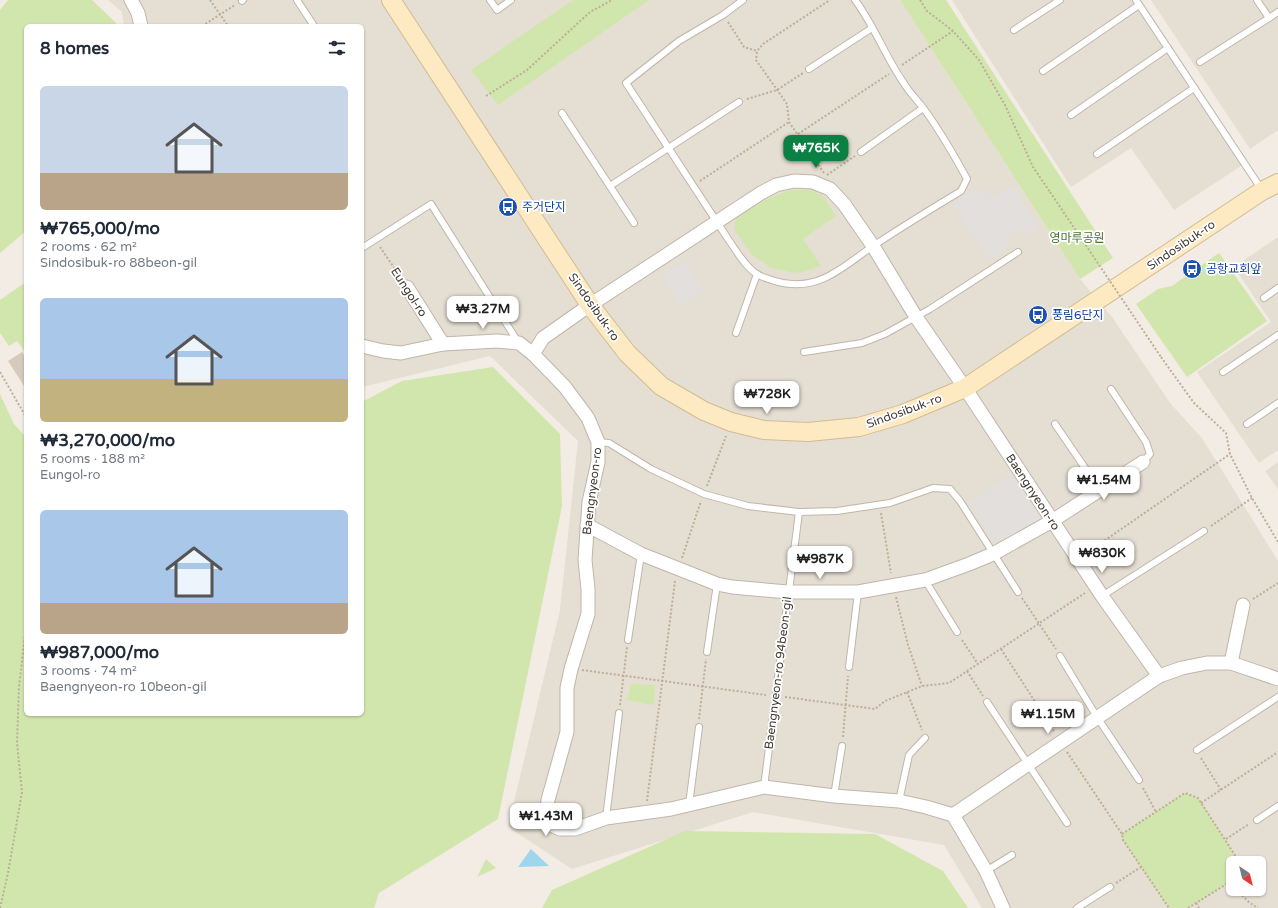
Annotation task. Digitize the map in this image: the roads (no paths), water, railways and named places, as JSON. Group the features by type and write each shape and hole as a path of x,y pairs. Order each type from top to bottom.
{"street":[{"path":"131,0 138,14 140,24"},
{"name":"Sindosibuk-ro","path":"391,0 590,305 627,353 661,386 704,411 731,422 764,430 808,432 858,428 903,414 965,388 1262,191 1278,183"},
{"path":"364,347 401,353 443,344 497,341 519,343 533,354 543,338 590,305 776,184 794,181 813,182 830,189 844,204 873,246"},
{"name":"Baengnyeon-ro","path":"873,246 916,317 965,388 1102,596 1159,676"},
{"name":"Eungol-ro","path":"407,288 443,344"},
{"name":"Baengnyeon-ro","path":"533,354 565,388 588,418 598,442 598,462 589,502 587,525 585,560 588,590 588,614 571,669 567,688 567,732 548,800 546,816 551,826 560,829 575,829 606,818 689,805 764,788 834,796 899,801 953,815"},
{"path":"587,525 641,554 717,584 732,587 788,592 858,592 925,580 993,554 1052,521 1143,462"},
{"path":"1231,664 1244,605"},
{"path":"1003,908 986,871 953,815 1159,676 1182,668 1207,663 1231,664 1278,679"}],"lane":[{"path":"297,0 313,24"},
{"path":"490,0 497,10 511,0"},
{"path":"743,0 723,15 679,41 626,83 717,222 746,263 757,274 772,281 794,285 815,282 831,276 873,246 961,191 967,179 949,146 923,108 903,83 864,11 855,0"},
{"path":"1014,30 1060,0"},
{"path":"1257,0 1269,18"},
{"path":"1042,71 1138,3 1262,191"},
{"path":"1200,62 1278,12"},
{"path":"809,70 872,28"},
{"path":"1071,115 1168,48"},
{"path":"1097,154 1194,88"},
{"path":"610,186 739,102"},
{"path":"861,152 923,108"},
{"path":"562,113 634,223"},
{"path":"364,247 431,204 519,343"},
{"path":"804,352 862,343 885,334 916,317 1018,252"},
{"path":"736,333 757,274"},
{"path":"1264,298 1278,288"},
{"path":"1223,372 1278,335"},
{"path":"1111,389 1146,442 1150,454 1143,462"},
{"path":"1247,424 1278,403"},
{"path":"1055,424 1100,490"},
{"path":"598,442 609,443 651,469 704,494 748,506 798,512 837,511 890,503 933,488 950,489 960,501 1018,592"},
{"name":"Baengnyeon-ro 94beon-gil","path":"764,788 798,512"},
{"path":"1102,596 1204,531"},
{"path":"628,640 641,554"},
{"path":"925,580 956,632"},
{"path":"707,652 717,584"},
{"path":"849,667 858,592"},
{"path":"1060,656 1097,717 1139,780"},
{"path":"1197,750 1278,697"},
{"path":"987,702 1067,823"},
{"path":"606,818 619,713"},
{"path":"689,805 698,727"},
{"path":"899,801 908,755 925,738"},
{"path":"834,796 842,746"},
{"path":"1257,820 1278,806"},
{"path":"986,871 1012,855"},
{"path":"1077,908 1110,887"}],"water":[{"path":"531,849 549,866 518,867"}],"place":[{"name":"주거단지","path":"508,207"},
{"name":"공항교회앞","path":"1192,269"},
{"name":"풍림6단지","path":"1038,315"}],"park label":[{"name":"영마루공원","path":"1077,238"}]}
